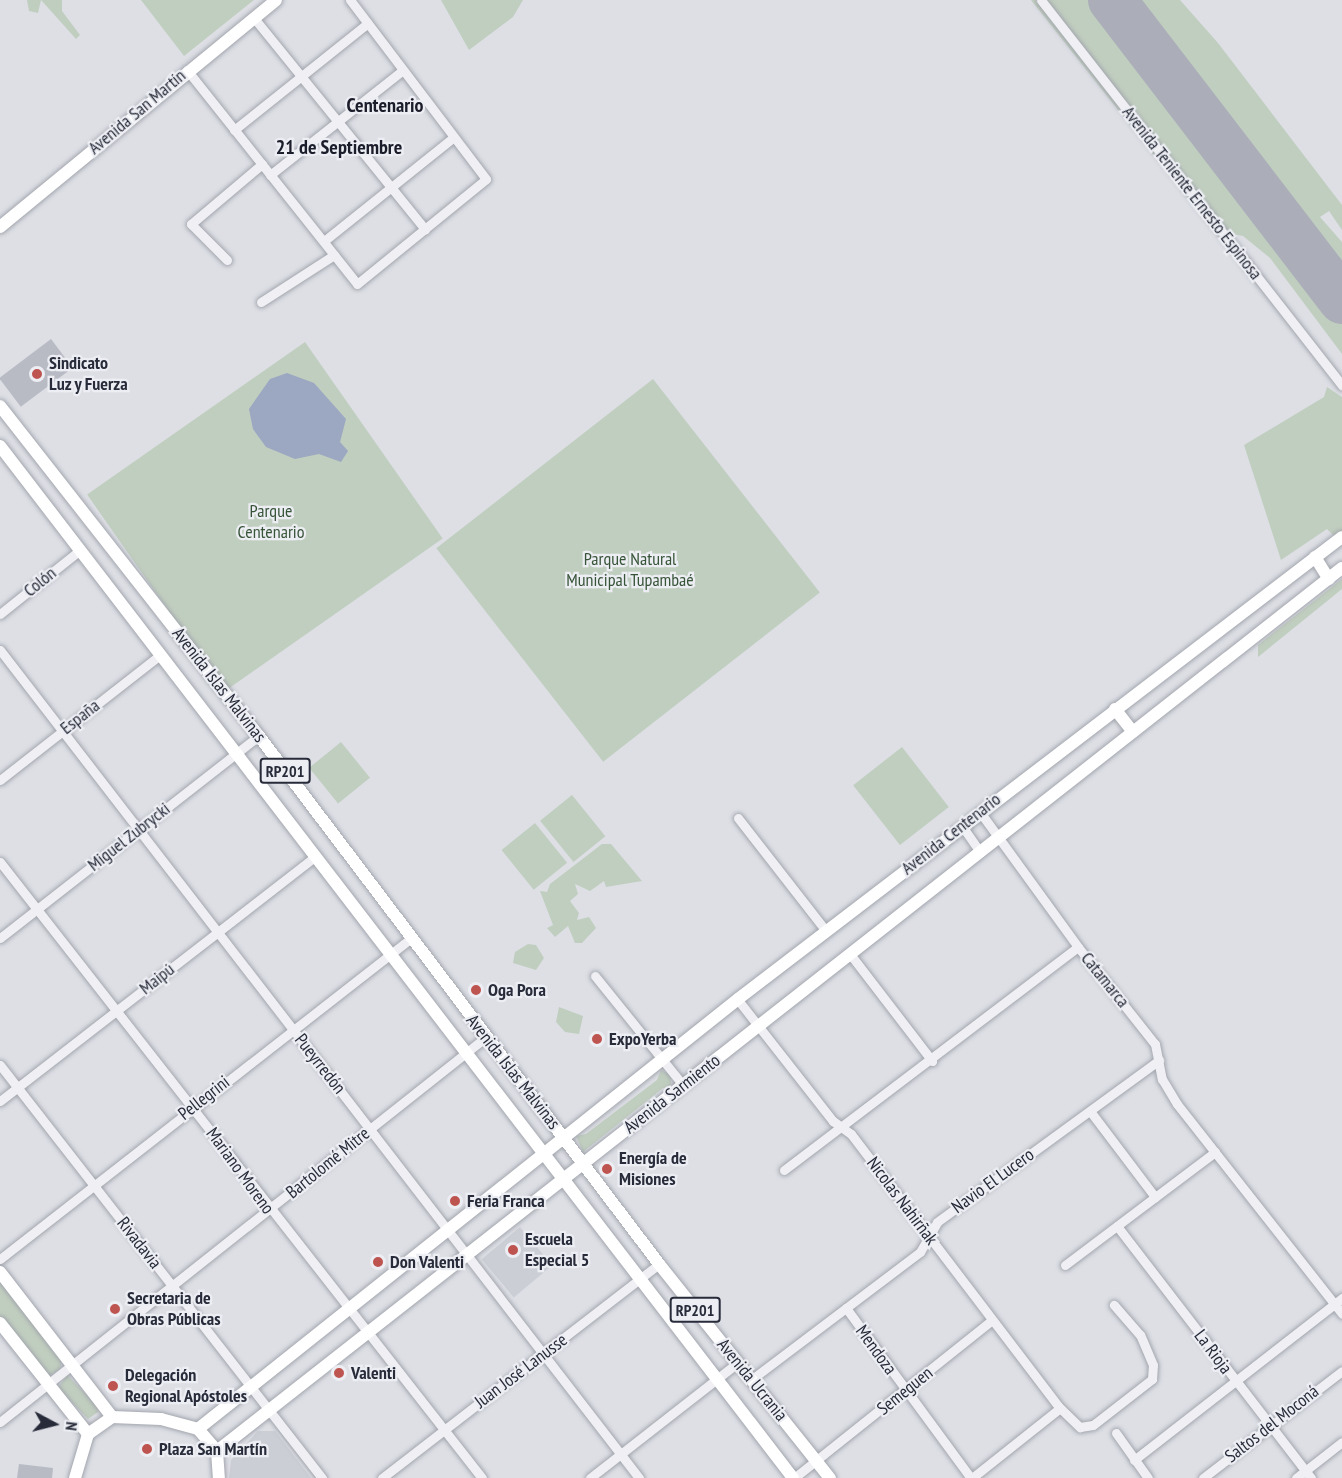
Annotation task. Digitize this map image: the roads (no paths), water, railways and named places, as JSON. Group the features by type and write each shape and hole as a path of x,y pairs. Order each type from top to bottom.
{"main road":[{"name":"Avenida San Martín","path":"0,226 187,70 276,0"},
{"name":"Avenida Islas Malvinas","path":"0,406 259,736 410,939 565,1139"},
{"name":"Avenida Islas Malvinas","path":"2,454 80,550 543,1155"},
{"name":"Avenida Centenario","path":"565,1139 826,931 1342,537"},
{"path":"1315,557 1329,579"},
{"name":"Avenida Centenario","path":"758,1026 1342,568"},
{"path":"1115,709 1133,732"},
{"name":"Avenida Sarmiento","path":"217,1451 365,1332 758,1026"},
{"path":"198,1429 346,1307 565,1139"},
{"name":"Avenida Ucrania","path":"565,1139 659,1264 830,1478"},
{"name":"Avenida Ucrania","path":"543,1155 715,1380 794,1478"},
{"path":"0,1272 112,1417"},
{"path":"0,1323 88,1434"},
{"path":"75,1478 88,1434 112,1417 161,1419 198,1429 217,1451 219,1478"}],"street":[{"path":"187,70 357,284 486,179 350,0"},
{"name":"Avenida Teniente Ernesto Espinosa","path":"1041,0 1342,385"},
{"path":"254,18 425,229"},
{"path":"234,130 368,23"},
{"path":"270,175 403,70"},
{"path":"324,241 454,137"},
{"path":"227,260 191,224 262,164"},
{"path":"261,302 334,255"},
{"name":"Colón","path":"0,614 80,550"},
{"name":"Pueyrredón","path":"0,650 447,1228 469,1252 639,1478"},
{"name":"España","path":"0,780 160,655"},
{"name":"Miguel Zubrycki","path":"0,938 259,736"},
{"path":"980,812 1078,946"},
{"path":"738,818 826,931"},
{"path":"962,826 980,852"},
{"name":"Maipú","path":"0,1101 315,857"},
{"name":"Mariano Moreno","path":"0,862 193,1107 269,1210 365,1332 445,1428 482,1478"},
{"name":"Pellegrini","path":"0,1259 388,953 410,939"},
{"name":"Catamarca","path":"784,1170 932,1061 1078,946 1155,1044 1162,1079 1177,1104 1338,1301 1342,1314"},
{"path":"850,954 932,1061"},
{"path":"595,976 665,1058 683,1085"},
{"name":"Nicolas Nahirñak","path":"738,1000 841,1129 851,1134 1060,1408 1080,1426 1093,1425 1152,1379 1153,1365 1140,1335 1114,1305"},
{"name":"Bartolomé Mitre","path":"0,1422 486,1037"},
{"name":"Navio El Lucero","path":"752,1379 920,1252 937,1222 1159,1060"},
{"name":"Rivadavia","path":"0,1065 322,1478"},
{"path":"1090,1111 1155,1197"},
{"path":"1065,1265 1215,1152"},
{"name":"La Rioja","path":"1117,1226 1234,1381 1308,1474"},
{"name":"Juan José Lanusse","path":"382,1478 659,1264"},
{"path":"1134,1460 1338,1301"},
{"name":"Mendoza","path":"846,1308 972,1478"},
{"name":"Semeguen","path":"794,1478 992,1320"},
{"path":"590,1478 737,1363"},
{"name":"Saltos del Moconá","path":"1203,1478 1342,1371"},
{"path":"972,1478 1060,1408"},
{"path":"1116,1433 1148,1478"},
{"path":"1296,1478 1308,1474 1342,1442"},
{"path":"983,1469 990,1478"}],"water":[{"path":"287,373 314,383 346,419 340,442 348,451 341,462 319,454 295,459 266,447 253,429 249,409 270,379"}],"place":[{"name":"Sindicato Luz y Fuerza","path":"37,374"},
{"name":"Oga Pora","path":"476,990"},
{"name":"ExpoYerba","path":"597,1039"},
{"name":"Energía de Misiones","path":"607,1169"},
{"name":"Feria Franca","path":"455,1201"},
{"name":"Escuela Especial 5","path":"513,1250"},
{"name":"Don Valenti","path":"378,1262"},
{"name":"Secretaria de Obras Públicas","path":"115,1309"},
{"name":"Valenti","path":"339,1373"},
{"name":"Delegación Regional Apóstoles","path":"113,1386"},
{"name":"Plaza San Martín","path":"147,1449"}],"district":[{"name":"Centenario","path":"385,105"},
{"name":"21 de Septiembre","path":"339,147"}],"park label":[{"name":"Parque Centenario","path":"271,522"},
{"name":"Parque Natural Municipal Tupambaé","path":"630,570"}]}
